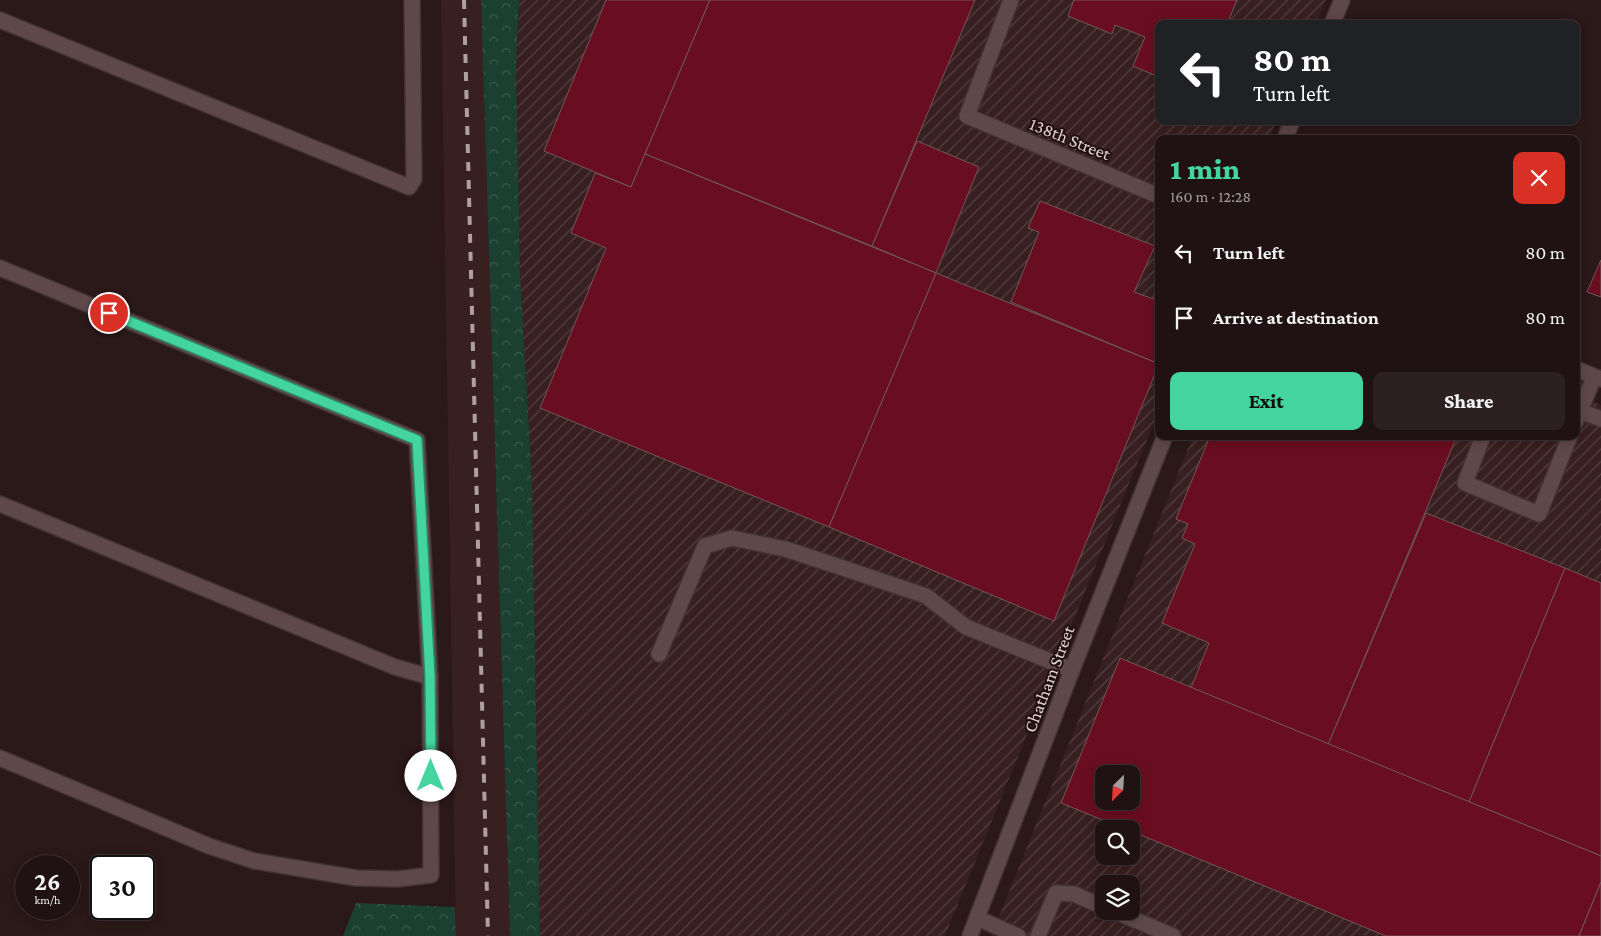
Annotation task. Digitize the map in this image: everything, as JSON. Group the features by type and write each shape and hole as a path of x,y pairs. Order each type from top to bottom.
{"street":[{"path":"0,20 409,187 414,178 412,0"},
{"name":"138th Street","path":"1011,0 967,116 1155,194"},
{"path":"1334,20 1342,0"},
{"path":"0,268 417,440 430,677 431,875 398,879 356,878 254,861 209,846 0,758"},
{"path":"1580,371 1598,378 1580,412"},
{"path":"1580,416 1601,420"},
{"name":"Chatham Street","path":"970,936 1072,670 1163,440"},
{"path":"1481,440 1465,483 1539,514 1568,440"},
{"path":"0,504 395,667 430,677"},
{"path":"659,654 705,546 732,538 785,548 926,596 966,627 1072,670"},
{"path":"1038,936 1056,893 1074,894 1095,903"},
{"path":"977,918 1018,936"},
{"path":"1135,920 1173,936"}],"shaded area":[{"path":"441,0 481,0 510,936 456,936"},
{"path":"519,0 1326,0 1318,20 1155,20 1155,125 1274,125 1271,135 1155,135 1155,420 945,936 540,936 532,482 520,273 516,64"},
{"path":"1580,396 1601,405 1601,936 991,936 1191,440 1580,440"}],"green space":[{"path":"481,0 519,0 516,64 520,273 532,482 540,936 510,936"},
{"path":"356,903 455,907 456,936 343,936"}],"building":[{"path":"606,0 710,0 631,187 544,151"},
{"path":"710,0 975,0 872,246 645,154"},
{"path":"1074,0 1237,0 1229,20 1155,20 1155,75 1133,66 1145,37 1115,25 1112,34 1068,16"},
{"path":"917,141 979,167 936,273 872,246"},
{"path":"645,154 936,273 829,527 540,408 606,248 571,233 595,173 631,187"},
{"path":"1040,201 1155,246 1134,292 1155,300 1155,362 1011,302 1039,232 1028,228"},
{"path":"1601,260 1601,297 1587,292"},
{"path":"936,273 1155,362 1155,374 1054,621 829,527"},
{"path":"1208,440 1455,440 1328,745 1191,688 1209,643 1162,623 1195,544 1182,538 1188,524 1176,519"},
{"path":"1426,513 1565,568 1469,802 1328,745"},
{"path":"1565,568 1601,583 1601,856 1469,802"},
{"path":"1120,658 1601,856 1601,882 1579,936 1386,936 1140,835 1140,820 1103,820 1061,803"},
{"path":"1601,882 1601,936 1579,936"}],"railway":[{"path":"464,0 488,936"}],"route":[{"path":"109,313 417,440 430,677 431,776"}]}
